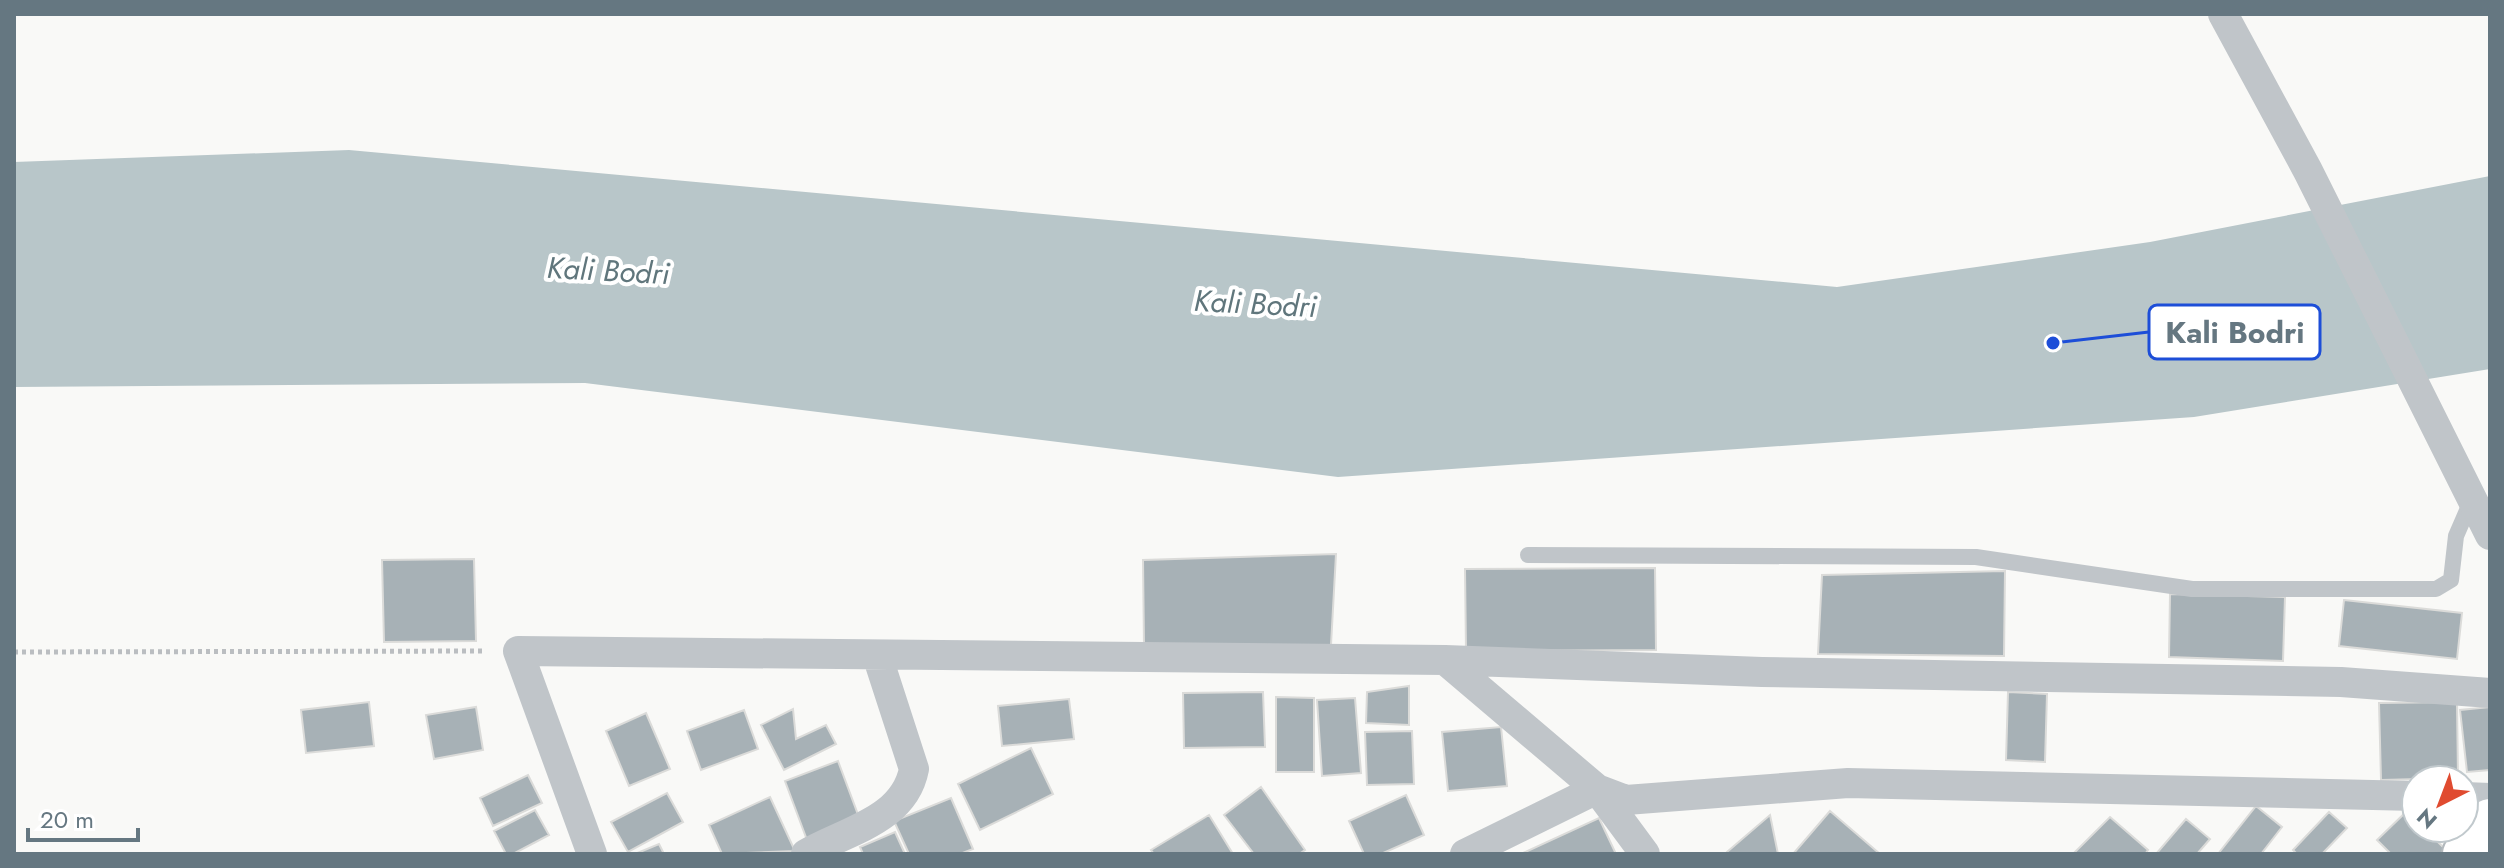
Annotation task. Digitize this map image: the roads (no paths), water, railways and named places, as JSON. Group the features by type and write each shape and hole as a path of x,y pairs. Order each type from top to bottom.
{"street":[{"path":"2223,14 2308,171 2490,535"},
{"path":"592,854 518,651 1445,660 1762,672 2341,682 2490,693"},
{"path":"806,854 865,829 912,783 914,769 877,655"},
{"path":"1445,660 1597,789 1645,854"},
{"path":"1465,854 1597,789 1626,800 1848,783 2400,796"},
{"path":"2465,854 2490,821"}],"lane":[{"path":"1528,555 1976,557 2192,589 2436,589 2451,580 2456,536 2463,513 2472,499"}],"water":[{"path":"349,150 1837,287 2150,242 2490,176 2490,369 2194,417 1338,477 585,383 14,387 14,162"}],"place":[{"name":"Kali Bodri","path":"2053,343"}]}
